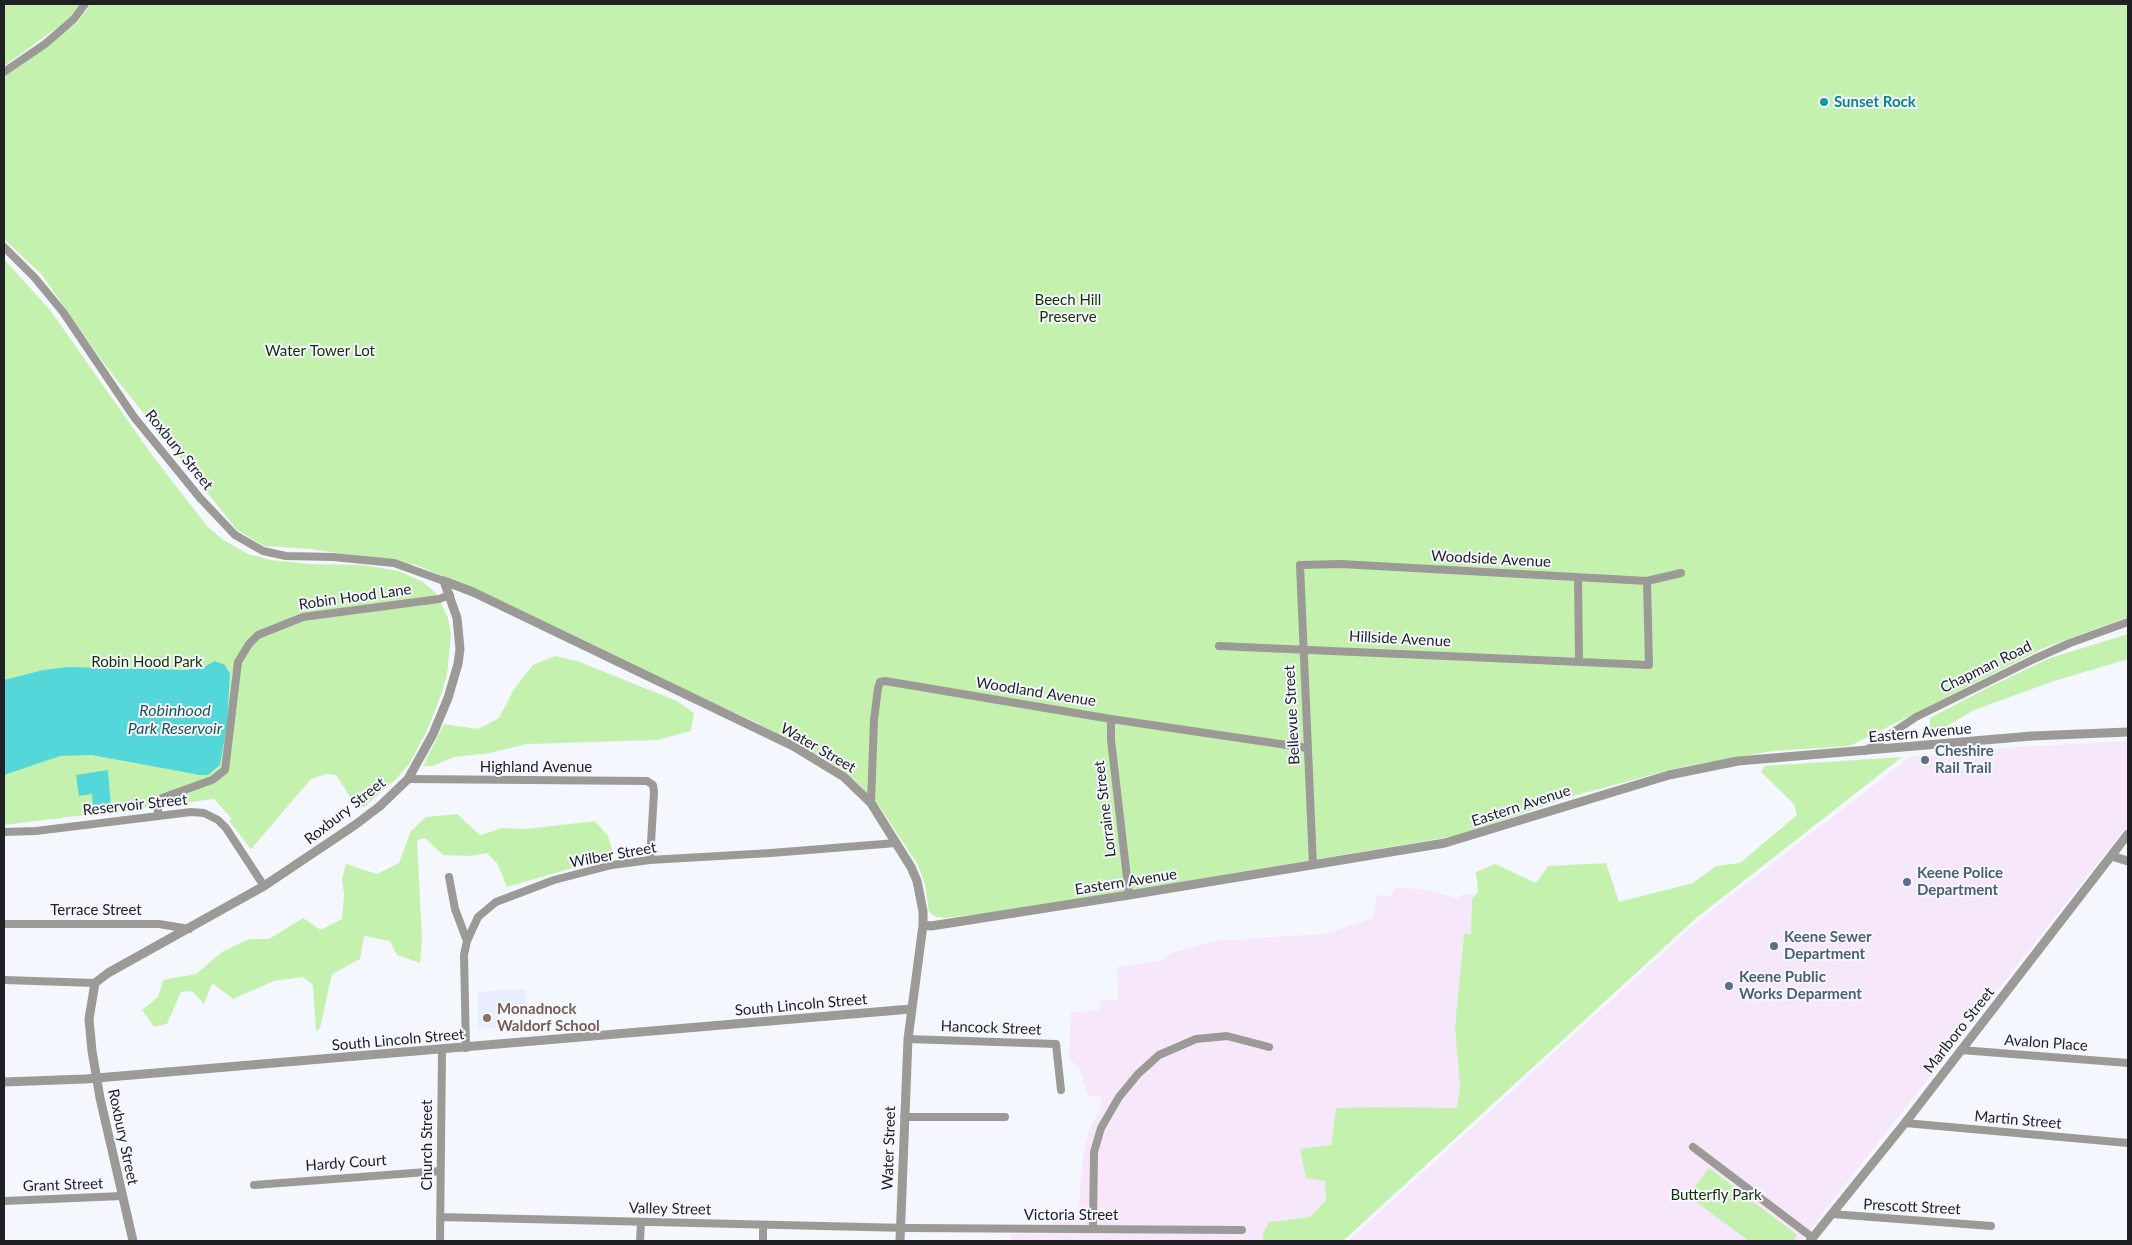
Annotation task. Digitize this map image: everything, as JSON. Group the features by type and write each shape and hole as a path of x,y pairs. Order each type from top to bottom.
{"street":[{"path":"4,72 45,44 74,19 85,4"},
{"name":"Roxbury Street","path":"4,247 35,278 63,312 134,417 200,498 235,535 262,551 286,556 333,556 394,563 444,581 450,595 459,632 458,664 448,698 433,734 408,779 380,806 355,825 264,886 108,973 95,983 89,1019 96,1078 133,1241"},
{"name":"Woodside Avenue","path":"1300,565 1342,564 1647,581 1680,573"},
{"name":"Bellevue Street","path":"1300,565 1313,864"},
{"path":"1578,577 1579,661"},
{"name":"Water Street","path":"444,581 473,592 793,746 844,777 871,803 917,881 923,910 923,925 908,1039 900,1241"},
{"name":"Hillside Avenue","path":"1219,646 1303,648 1649,665 1647,581"},
{"name":"Robin Hood Lane","path":"158,815 158,806 162,798 212,780 225,770 238,662 249,644 258,635 303,617 439,599 450,595"},
{"name":"Chapman Road","path":"1863,752 1916,717 2034,659 2070,642 2128,622"},
{"name":"Woodland Avenue","path":"871,803 874,720 880,682 1307,748"},
{"name":"Lorraine Street","path":"1111,719 1111,740 1129,895"},
{"name":"Eastern Avenue","path":"923,925 931,926 1129,895 1471,837 1565,805 1713,765 1755,758 1863,752 2032,736 2128,732"},
{"name":"Highland Avenue","path":"408,779 647,781 653,785 654,794 650,860"},
{"name":"Reservoir Street","path":"4,832 36,831 158,815 191,812 204,813 218,820 232,835 264,886"},
{"name":"Marlboro Street","path":"1812,1240 1905,1123 2128,834"},
{"name":"Wilber Street","path":"466,1048 464,955 467,941 478,917 487,908 515,893 580,873 650,860 896,843"},
{"path":"2111,856 2128,861"},
{"path":"449,877 455,909 467,941"},
{"name":"Terrace Street","path":"4,924 159,924 189,929"},
{"path":"4,980 95,983"},
{"name":"South Lincoln Street","path":"4,1082 96,1078 911,1009"},
{"path":"1093,1229 1094,1152 1101,1128 1119,1097 1138,1074 1159,1055 1196,1038 1227,1036 1269,1047"},
{"name":"Hancock Street","path":"908,1039 1056,1044 1062,1090"},
{"name":"Church Street","path":"440,1241 442,1050"},
{"name":"Avalon Place","path":"1961,1050 2128,1063"},
{"path":"904,1117 1005,1117"},
{"name":"Martin Street","path":"1905,1123 2128,1143"},
{"path":"1693,1147 1812,1240"},
{"name":"Hardy Court","path":"254,1185 440,1171"},
{"name":"Grant Street","path":"4,1201 122,1196"},
{"name":"Prescott Street","path":"1832,1214 1991,1226"},
{"name":"Valley Street","path":"440,1218 900,1227"},
{"path":"640,1241 641,1222"},
{"path":"763,1225 763,1241"},
{"name":"Victoria Street","path":"900,1227 1242,1230"}],"shaded area":[{"path":"2128,741 2128,824 1801,1241 1348,1241 1698,921 1910,757 2000,748"},
{"path":"1395,888 1423,889 1457,898 1464,894 1475,895 1472,899 1471,935 1464,934 1455,1027 1460,1086 1457,1109 1336,1108 1326,1181 1326,1200 1310,1217 1278,1220 1263,1234 1263,1241 1011,1241 1010,1234 1050,1234 1052,1222 1072,1222 1078,1215 1083,1157 1089,1131 1100,1109 1101,1097 1088,1096 1080,1070 1069,1058 1071,1012 1099,1010 1100,1000 1118,1000 1117,967 1160,961 1172,953 1214,941 1324,934 1373,918 1377,895 1391,896"},
{"name":"Monadnock Waldorf School","path":"525,989 527,1007 497,1009 498,1028 478,1029 478,992"}],"green space":[{"path":"4,4 80,4 72,17 4,66"},
{"path":"91,4 2128,4 2128,617 2044,648 1850,746 1772,751 1677,768 1570,797 1461,835 1019,909 945,918 936,917 929,912 925,885 918,865 879,806 855,780 828,761 751,720 614,658 469,587 416,565 311,549 264,546 237,530 105,365 42,275 4,239 4,77 77,23"},
{"name":"Robin Hood Park","path":"4,259 50,310 152,455 207,526 222,539 248,554 271,560 310,564 363,565 399,571 423,582 437,594 448,618 451,635 447,675 441,695 426,733 409,764 397,778 364,807 356,806 336,775 326,774 311,779 251,849 229,821 232,819 214,799 4,825"},
{"path":"2128,634 2128,659 2054,681 1974,710 1930,736 1930,718 1987,688 2050,658"},
{"path":"555,656 577,661 677,701 694,713 691,731 657,740 527,744 490,753 454,757 433,766 423,766 444,724 478,729 499,718 514,689 533,665"},
{"path":"1902,757 1695,919 1343,1241 1263,1241 1263,1234 1269,1222 1310,1217 1326,1200 1325,1181 1306,1178 1300,1149 1331,1145 1336,1108 1457,1108 1460,1086 1455,1027 1464,934 1471,934 1472,899 1478,892 1476,872 1495,864 1536,883 1548,866 1606,863 1619,902 1693,883 1716,866 1740,863 1797,815 1794,804 1761,772 1764,766"},
{"path":"457,814 480,835 502,828 526,829 595,821 608,836 614,856 507,887 497,863 487,853 469,856 443,855 425,838 417,840 422,939 420,963 397,955 390,941 364,936 360,959 332,974 320,1028 316,1031 313,985 303,977 274,981 233,999 212,983 204,1004 192,991 181,992 167,1024 154,1027 142,1010 158,997 163,980 196,974 222,952 249,939 269,939 303,918 321,930 342,919 344,895 342,879 346,864 377,874 399,863 411,831 426,817"},
{"name":"Butterfly Park","path":"1709,1168 1797,1235 1793,1241 1749,1241 1688,1196"}],"water":[{"name":"Robinhood Park Reservoir","path":"215,661 225,665 230,674 227,724 220,765 208,775 92,755 60,756 4,775 4,680 43,670 67,667 184,670 202,668"},
{"path":"108,770 111,807 93,809 92,794 79,796 76,775"}],"place":[{"name":"Sunset Rock","path":"1824,102"},
{"name":"Cheshire Rail Trail","path":"1925,760"},
{"name":"Keene Police Department","path":"1907,882"},
{"name":"Keene Sewer Department","path":"1774,946"},
{"name":"Keene Public Works Deparment","path":"1729,986"},
{"name":"Monadnock Waldorf School","path":"487,1018"}],"park label":[{"name":"Beech Hill Preserve","path":"1068,308"},
{"name":"Water Tower Lot","path":"320,351"}]}
